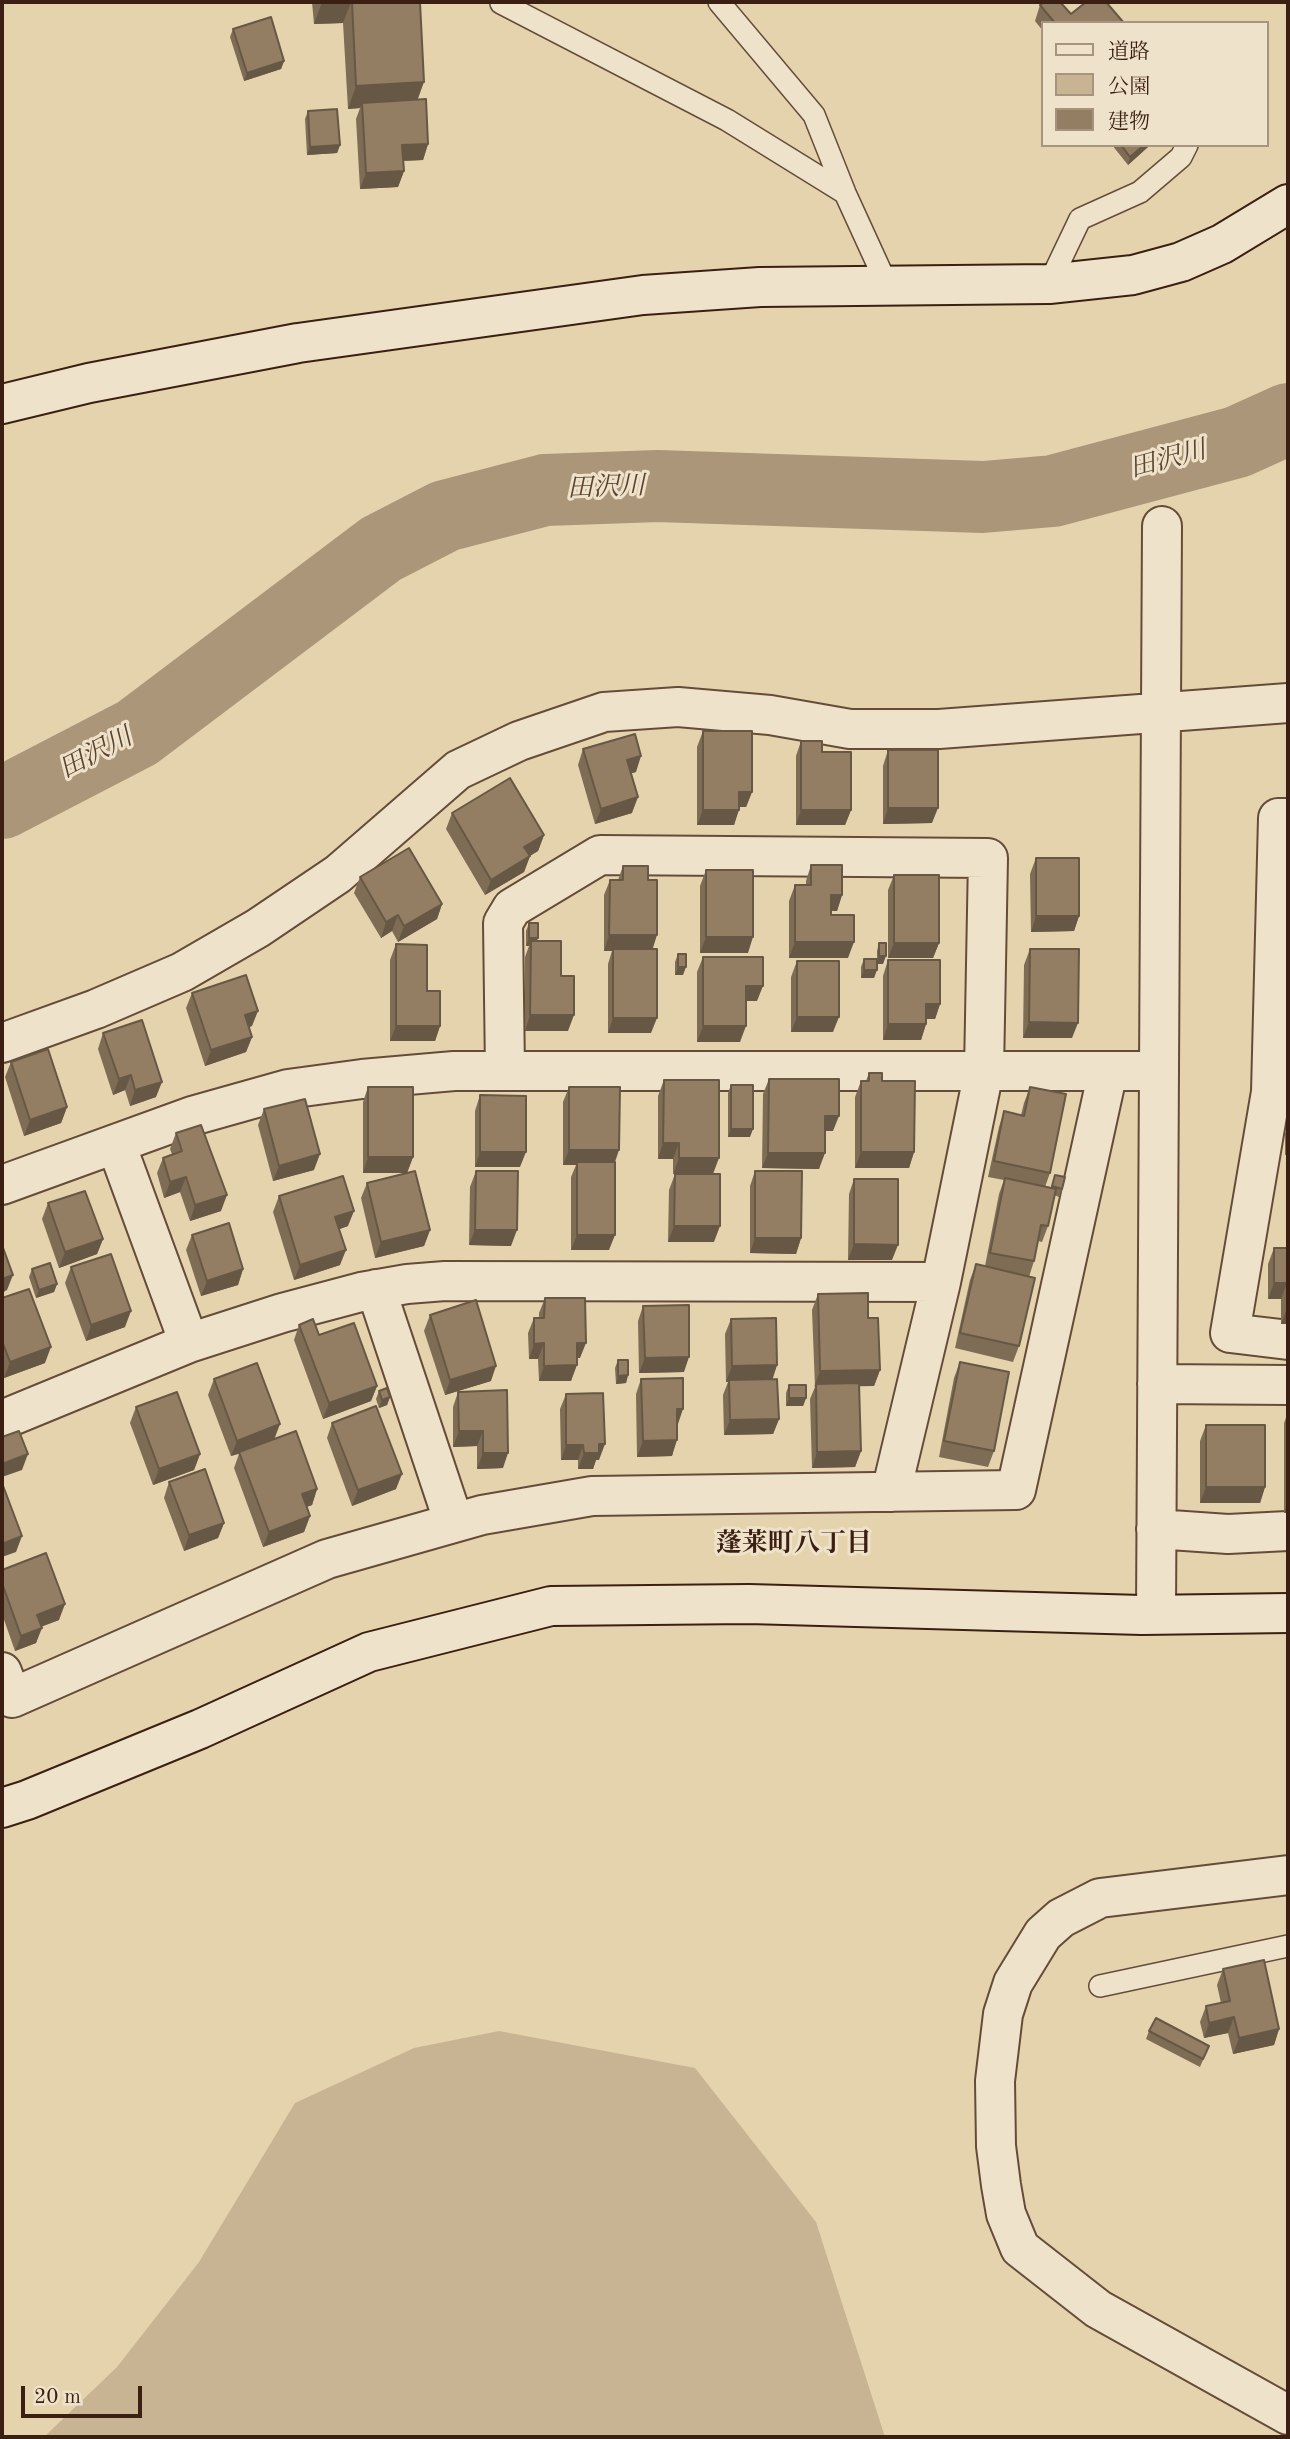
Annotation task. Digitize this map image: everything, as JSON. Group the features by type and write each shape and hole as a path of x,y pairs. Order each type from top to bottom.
{"street":[{"path":"2,404 89,383 299,343 643,295 760,287 1049,284 1133,275 1181,262 1222,244 1288,204"},
{"path":"1156,1614 1162,526"},
{"path":"2,1043 96,1009 182,972 258,928 338,873 458,769 519,741 604,712 678,708 770,715 850,729 939,729 1288,703"},
{"path":"1288,818 1278,818 1271,1092 1230,1333 1288,1340"},
{"path":"505,1071 503,923 512,908 600,855 988,858 984,1071 941,1282 891,1492"},
{"path":"2,1185 192,1116 288,1089 454,1071 1159,1071"},
{"path":"2,1672 12,1698 327,1559 482,1515 592,1496 1016,1490 1108,1071"},
{"path":"116,1144 189,1343"},
{"path":"2,1420 189,1343 282,1313 376,1289 445,1281 941,1282"},
{"path":"376,1289 454,1523"},
{"path":"1157,1384 1288,1385"},
{"path":"1156,1529 1228,1534 1288,1531"},
{"path":"2,1808 200,1729 369,1652 551,1605 749,1604 1156,1614 1288,1613"},
{"path":"1288,1875 1100,1898 1061,1918 1044,1934 1013,1983 1003,2014 995,2081 996,2146 1001,2185 1006,2214 1020,2248 1098,2309 1288,2415"}],"lane":[{"path":"719,2 814,115 845,193 888,287"},
{"path":"501,3 727,120 845,193"},
{"path":"1049,284 1080,219 1140,192 1181,157 1186,147"},
{"path":"1100,1986 1288,1946"}],"green space":[{"path":"499,2031 695,2068 816,2222 885,2437 44,2437 117,2367 199,2262 295,2103 414,2048"}],"building":[{"path":"352,2 420,2 424,82 356,86"},
{"path":"1044,2 1060,2 1071,14 1086,2 1106,2 1122,21 1053,21 1040,5"},
{"path":"271,17 284,61 247,73 233,29"},
{"path":"426,99 428,144 402,145 404,171 366,173 362,103"},
{"path":"337,109 340,145 310,147 308,111"},
{"path":"1122,147 1142,147 1130,157"},
{"path":"703,731 752,731 752,792 739,792 739,810 703,810"},
{"path":"635,734 641,756 627,760 638,797 601,809 583,749"},
{"path":"801,741 822,741 822,752 851,752 851,810 801,810"},
{"path":"888,750 938,750 938,808 888,808"},
{"path":"510,778 544,835 524,847 530,856 491,880 452,813"},
{"path":"409,848 442,904 404,926 398,915 386,922 360,877"},
{"path":"1036,858 1079,858 1079,916 1036,916"},
{"path":"811,865 842,865 842,895 831,895 831,915 854,915 854,942 795,942 795,885 811,885"},
{"path":"623,866 648,866 648,880 657,880 657,935 609,935 610,880 623,880"},
{"path":"706,870 753,870 753,937 706,937"},
{"path":"894,875 939,875 939,943 894,943"},
{"path":"529,923 538,923 538,938 529,938"},
{"path":"531,941 561,941 561,976 574,976 574,1015 530,1015"},
{"path":"879,943 886,943 886,956 879,956"},
{"path":"396,944 427,945 427,991 440,991 440,1026 396,1026"},
{"path":"613,949 657,949 657,1018 613,1018"},
{"path":"1030,949 1079,949 1078,1023 1029,1022"},
{"path":"678,954 686,954 686,967 678,967"},
{"path":"703,957 763,957 763,986 746,986 746,1026 703,1026"},
{"path":"864,959 877,959 877,970 864,970"},
{"path":"888,960 940,960 940,1004 926,1004 926,1024 888,1024"},
{"path":"797,961 839,961 839,1017 797,1017"},
{"path":"246,975 258,1011 245,1015 252,1037 211,1050 192,993"},
{"path":"142,1020 162,1082 135,1090 131,1075 119,1079 103,1033"},
{"path":"48,1049 67,1107 30,1120 11,1062"},
{"path":"869,1073 882,1073 882,1081 915,1081 914,1152 861,1152 861,1081 869,1081"},
{"path":"769,1079 839,1079 839,1116 825,1116 825,1153 768,1153"},
{"path":"664,1080 719,1080 719,1158 679,1158 679,1143 663,1143"},
{"path":"731,1085 753,1085 753,1129 731,1129"},
{"path":"368,1087 413,1087 413,1157 368,1157"},
{"path":"569,1087 620,1087 619,1150 569,1150"},
{"path":"1030,1087 1066,1094 1050,1173 994,1161 1004,1111 1024,1116"},
{"path":"480,1095 526,1096 526,1152 480,1152"},
{"path":"305,1099 320,1154 279,1166 264,1109"},
{"path":"201,1125 227,1195 195,1205 186,1177 170,1182 163,1158 182,1151 176,1133"},
{"path":"577,1162 615,1162 615,1235 577,1235"},
{"path":"415,1171 430,1230 381,1242 367,1183"},
{"path":"476,1171 518,1171 517,1230 475,1230"},
{"path":"755,1171 802,1171 801,1238 755,1238"},
{"path":"675,1174 720,1174 720,1226 674,1226"},
{"path":"1055,1175 1065,1177 1062,1189 1052,1186"},
{"path":"343,1176 354,1211 335,1217 346,1250 300,1265 279,1196"},
{"path":"1005,1178 1056,1189 1048,1226 1041,1225 1034,1261 990,1253"},
{"path":"854,1179 898,1179 898,1245 854,1244"},
{"path":"85,1191 103,1239 65,1252 48,1203"},
{"path":"229,1223 243,1269 207,1281 192,1235"},
{"path":"2,1245 13,1275 2,1279"},
{"path":"1274,1248 1288,1248 1288,1308 1287,1283 1274,1283"},
{"path":"111,1254 131,1311 91,1325 71,1267"},
{"path":"50,1263 57,1284 39,1290 32,1269"},
{"path":"976,1264 1035,1278 1019,1346 960,1333"},
{"path":"29,1289 51,1347 10,1362 2,1341 2,1298"},
{"path":"868,1293 868,1318 878,1318 880,1370 820,1371 818,1294"},
{"path":"545,1298 585,1298 586,1343 577,1343 577,1365 544,1366 544,1343 534,1344 534,1318 544,1318"},
{"path":"476,1300 496,1366 450,1380 430,1315"},
{"path":"689,1305 689,1357 645,1358 643,1306"},
{"path":"776,1318 777,1365 732,1366 731,1319"},
{"path":"313,1319 319,1335 354,1323 377,1386 329,1403 299,1325"},
{"path":"618,1360 628,1360 628,1375 618,1376"},
{"path":"960,1362 1009,1372 994,1451 944,1441"},
{"path":"257,1363 280,1424 237,1441 214,1379"},
{"path":"683,1378 683,1409 677,1409 677,1440 643,1441 641,1379"},
{"path":"777,1379 779,1419 730,1420 729,1380"},
{"path":"859,1383 861,1451 817,1452 816,1384"},
{"path":"789,1385 806,1385 806,1398 789,1398"},
{"path":"387,1388 390,1397 382,1400 379,1391"},
{"path":"507,1390 508,1453 483,1453 483,1431 459,1431 458,1392"},
{"path":"177,1392 200,1454 159,1469 136,1407"},
{"path":"603,1393 605,1444 599,1444 599,1453 584,1453 583,1445 566,1445 566,1394"},
{"path":"376,1406 402,1474 358,1490 332,1423"},
{"path":"1206,1425 1265,1425 1265,1487 1206,1487"},
{"path":"19,1431 28,1454 2,1464 2,1437"},
{"path":"296,1431 317,1489 302,1494 310,1516 269,1532 239,1452"},
{"path":"205,1469 224,1523 189,1535 169,1482"},
{"path":"2,1483 22,1536 2,1544"},
{"path":"46,1553 65,1604 37,1615 42,1628 21,1636 2,1583 2,1570"},
{"path":"1264,1960 1279,2029 1239,2038 1234,2017 1209,2023 1206,2006 1230,2001 1223,1969"},
{"path":"1156,2018 1209,2046 1203,2059 1149,2031"}],"waterway":[{"name":"田沢川","path":"2,803 137,733 381,549 445,516 545,490 658,486 983,497 1053,491 1237,442 1288,419"}],"district":[{"name":"蓬莱町八丁目","path":"794,1544"}]}
